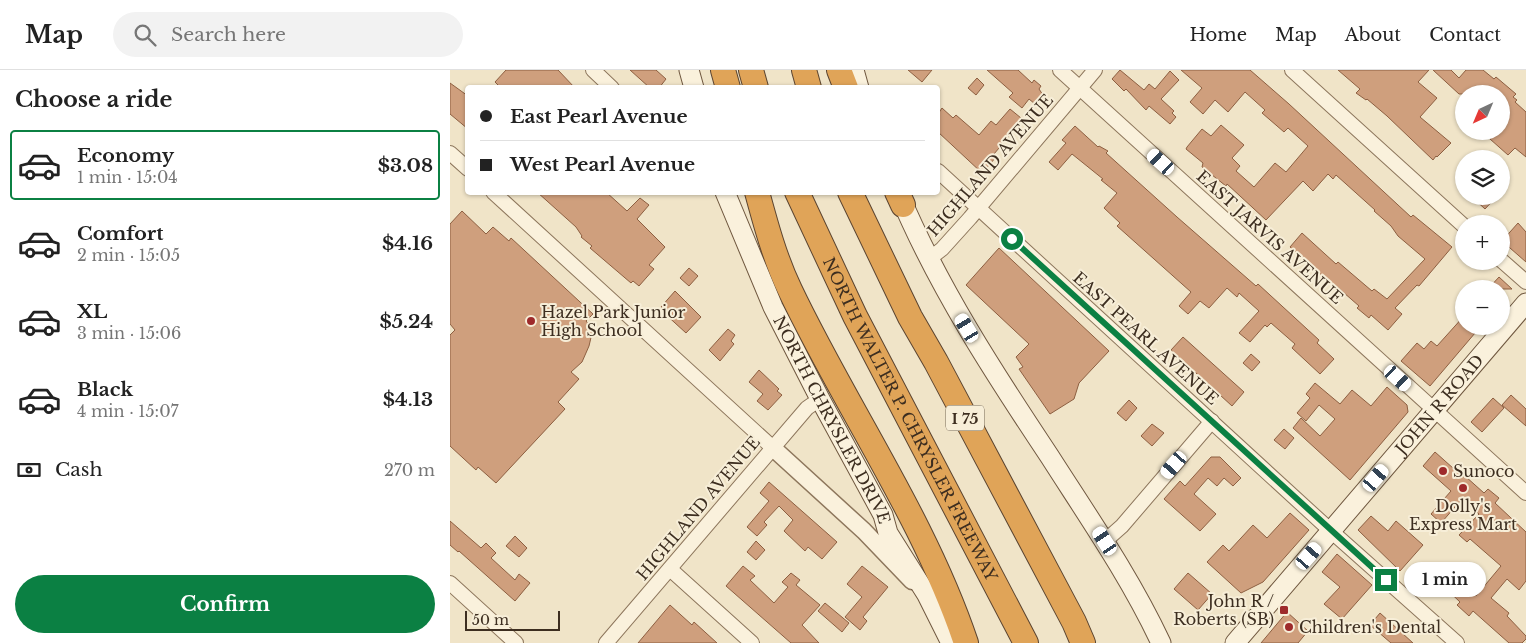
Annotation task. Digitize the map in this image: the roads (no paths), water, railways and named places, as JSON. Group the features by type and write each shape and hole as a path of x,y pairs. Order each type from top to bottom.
{"highway":[{"path":"723,70 727,85"},
{"path":"751,70 755,85"},
{"path":"804,70 808,85"},
{"path":"840,70 845,85"},
{"path":"758,195 768,232 789,289 929,552 966,643"},
{"name":"NORTH WALTER P. CHRYSLER FREEWAY","path":"798,195 855,316 1026,643"},
{"name":"I 75","path":"851,195 906,310 936,362 1074,622 1083,643"}],"main road":[{"path":"689,70 693,85"},
{"path":"854,70 858,85"},
{"name":"NORTH CHRYSLER DRIVE","path":"726,195 773,308 883,515 888,533 931,604 951,643"},
{"path":"899,197 929,259 983,354 1105,541 1133,588 1161,643"},
{"name":"JOHN R ROAD","path":"1235,643 1526,303"}],"street":[{"path":"593,70 609,85"},
{"name":"EAST JARVIS AVENUE","path":"1060,70 1526,493"},
{"name":"HIGHLAND AVENUE","path":"929,259 942,249 1095,70"},
{"path":"1292,70 1455,218"},
{"path":"450,153 465,166"},
{"name":"EAST PEARL AVENUE","path":"940,173 1331,531 1457,643"},
{"path":"496,195 864,531 924,594 931,604"},
{"path":"1510,268 1526,282"},
{"name":"HIGHLAND AVENUE","path":"606,643 807,408 820,399"},
{"path":"1105,541 1124,524 1212,421"},
{"path":"772,448 785,453 867,528 880,532 885,527 883,515"},
{"path":"888,533 888,548 892,560"},
{"path":"670,569 752,643"},
{"path":"450,582 516,643"}],"place":[{"name":"Hazel Park Junior High School","path":"531,321"},
{"name":"Sunoco","path":"1443,471"},
{"name":"Dolly's Express Mart","path":"1463,488"},
{"name":"John R / Roberts (SB)","path":"1284,610"},
{"name":"Children's Dental","path":"1289,627"}]}
